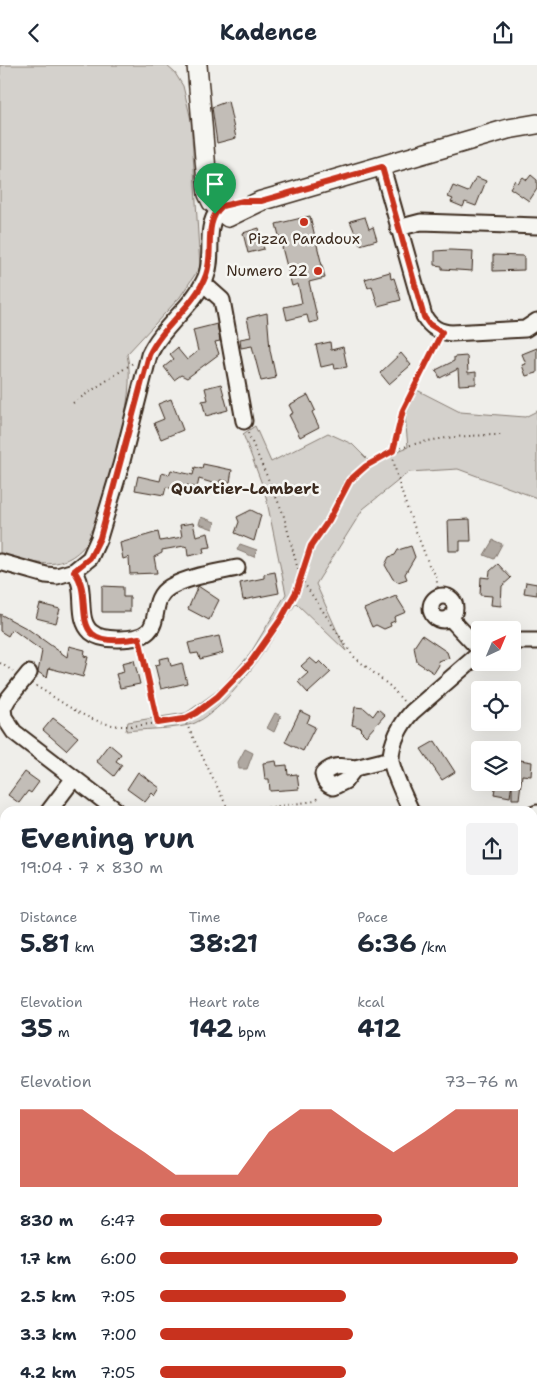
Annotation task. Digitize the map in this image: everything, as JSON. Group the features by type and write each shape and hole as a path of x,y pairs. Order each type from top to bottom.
{"main road":[{"path":"197,65 208,194 223,213 227,204 261,201 508,129 537,124"}],"street":[{"path":"382,167 424,317 429,324 442,332 525,329 537,321"},
{"path":"0,562 46,575 57,576 74,571 90,558 100,538 149,355 164,330 181,313 203,300 207,286 210,228 223,213"},
{"path":"398,227 420,223 537,226"},
{"path":"207,286 222,300 244,421"},
{"path":"74,571 79,577 85,625 92,633 107,639 139,638 150,631 162,593 170,587 192,579 237,569"},
{"path":"439,597 446,597 452,600 455,606 454,613 450,618 471,641"},
{"path":"521,641 537,641"},
{"path":"408,806 391,759 396,737 402,723 412,712 471,659"},
{"path":"27,676 3,708 7,726 110,806"},
{"path":"355,768 391,759"},
{"path":"53,806 74,778"}],"path":[{"path":"439,597 436,575 430,568 398,477 393,451 403,410 442,332"},
{"path":"73,403 129,364"},
{"path":"244,421 283,513 300,577 353,656 391,687 412,712"},
{"path":"0,663 27,676 72,708 101,722 126,727 184,719 217,697 250,663 281,619 296,592 311,546 329,520 350,480 366,466 393,451 460,435 502,435"},
{"path":"139,638 158,723"},
{"path":"184,719 228,806"},
{"path":"278,806 315,801"}],"shaded area":[{"path":"0,65 166,65 175,73 183,86 191,120 200,267 180,297 127,354 129,373 125,417 93,528 89,533 93,535 83,548 73,556 51,563 28,561 0,553"},
{"path":"417,390 460,412 525,417 537,411 537,498 458,469 409,472 363,509 316,584 346,651 296,603 251,670 223,702 209,714 189,725 126,731 128,722 186,713 220,689 250,654 286,594 265,492 243,434 255,426 271,462 328,433 352,444 370,462 408,447 405,416"},
{"path":"201,517 215,522 213,529 199,524"},
{"path":"493,540 502,544 494,559 484,555"},
{"path":"240,544 257,550 254,557 237,550"},
{"path":"275,713 281,716 274,732 267,728"},
{"path":"245,749 253,753 247,769 239,769 238,762"}],"building":[{"path":"228,101 236,138 217,143 212,107"},
{"path":"531,175 537,180 537,189 529,201 510,188 515,180 518,183 523,177 527,180"},
{"path":"476,177 486,181 476,206 465,202 463,207 451,202 453,199 448,197 453,186 468,192"},
{"path":"310,216 325,278 309,282 318,321 309,323 307,315 287,320 284,307 302,303 298,284 292,286 276,224"},
{"path":"365,217 369,229 373,227 377,240 360,245 350,221"},
{"path":"259,228 264,249 248,253 243,233"},
{"path":"435,251 473,251 472,271 442,269 442,266 435,265"},
{"path":"493,255 524,256 524,270 493,271"},
{"path":"390,272 391,279 394,278 401,300 378,306 372,286 368,288 365,279"},
{"path":"267,313 270,350 276,378 261,381 252,346 241,348 240,339 251,337 247,318"},
{"path":"217,324 220,341 215,342 219,354 187,378 181,375 174,380 164,367 174,359 170,354 177,348 187,360 198,351 193,330"},
{"path":"330,342 331,350 343,347 347,367 335,369 334,364 321,367 316,345"},
{"path":"537,348 537,373 526,376 522,365 526,364 522,354"},
{"path":"401,353 411,365 389,384 380,373"},
{"path":"467,356 468,373 476,372 476,384 459,385 458,369 440,378 436,370 454,361 454,357"},
{"path":"221,384 228,410 206,416 202,401 208,400 205,388"},
{"path":"308,395 315,410 312,412 319,427 300,437 289,415 293,413 289,405"},
{"path":"171,399 183,430 161,439 154,423 164,419 158,404"},
{"path":"203,464 232,470 230,482 220,480 219,485 199,479 197,488 187,485 186,492 166,487 164,495 135,490 138,476 160,481 162,473 169,475 171,470 193,475 195,467 202,469"},
{"path":"251,510 261,515 254,541 235,533 239,522 237,517"},
{"path":"470,519 471,541 460,541 460,551 449,551 448,520"},
{"path":"193,523 196,536 208,533 211,547 203,548 204,553 188,556 187,547 184,546 162,550 162,553 154,557 157,573 130,574 129,557 123,559 120,543 158,532 160,541 182,537 180,525"},
{"path":"411,546 415,557 405,574 407,579 398,582 393,579 385,565 389,557 395,555 398,550"},
{"path":"498,564 511,578 502,586 501,606 491,605 492,596 480,595 481,577 489,578 490,571"},
{"path":"275,572 279,593 243,600 240,583 264,578 264,574"},
{"path":"526,582 537,584 537,595 524,593"},
{"path":"102,586 123,587 123,597 130,597 130,612 102,612"},
{"path":"198,586 219,600 209,620 188,609"},
{"path":"396,596 406,612 394,617 395,621 390,623 391,626 384,629 376,625 372,627 364,609"},
{"path":"40,604 60,609 56,623 36,618"},
{"path":"0,614 28,629 67,657 69,646 85,650 84,656 88,657 83,677 49,668 47,678 38,672 42,651 12,629 8,636 0,631"},
{"path":"422,635 447,652 449,658 438,661 439,665 434,673 417,662 414,647"},
{"path":"219,636 223,653 200,659 198,653 191,654 188,643"},
{"path":"169,657 171,666 182,663 187,683 161,689 155,665 160,664 159,659"},
{"path":"310,658 317,664 320,661 331,672 308,693 298,682 308,673 301,666"},
{"path":"134,660 140,684 120,688 116,674 124,672 122,663"},
{"path":"355,707 364,708 373,716 378,709 385,715 366,736 360,730 362,728 352,725"},
{"path":"300,711 310,716 307,723 315,727 303,751 285,742"},
{"path":"53,718 78,737 66,750 43,730"},
{"path":"435,741 455,772 442,780 421,749"},
{"path":"109,744 121,754 116,761 122,765 114,776 96,761"},
{"path":"521,760 532,762 531,776 522,775 521,783"},
{"path":"276,761 277,766 287,765 288,775 297,774 299,789 270,791 269,779 265,779 263,763"},
{"path":"25,772 39,782 31,793 28,791 19,803 8,795"},
{"path":"138,772 160,788 155,796 152,793 145,802 127,789"},
{"path":"495,791 511,791 510,797 494,794"},
{"path":"512,791 520,791 519,799 512,799"}],"place":[{"name":"Pizza Paradoux","path":"304,222"},
{"name":"Numero 22","path":"318,271"}],"district":[{"name":"Quartier-Lambert","path":"245,488"}],"route":[{"path":"382,167 424,317 429,324 442,332 403,410 393,451 366,466 350,480 329,520 311,546 296,592 281,619 250,663 217,697 196,713 184,719 158,723 139,638 107,639 92,633 85,625 79,577 74,571 85,564 90,558 100,538 149,355 157,339 181,313 200,288 208,272 210,228 215,214 218,209 227,204 243,201 261,201 382,167"}]}
